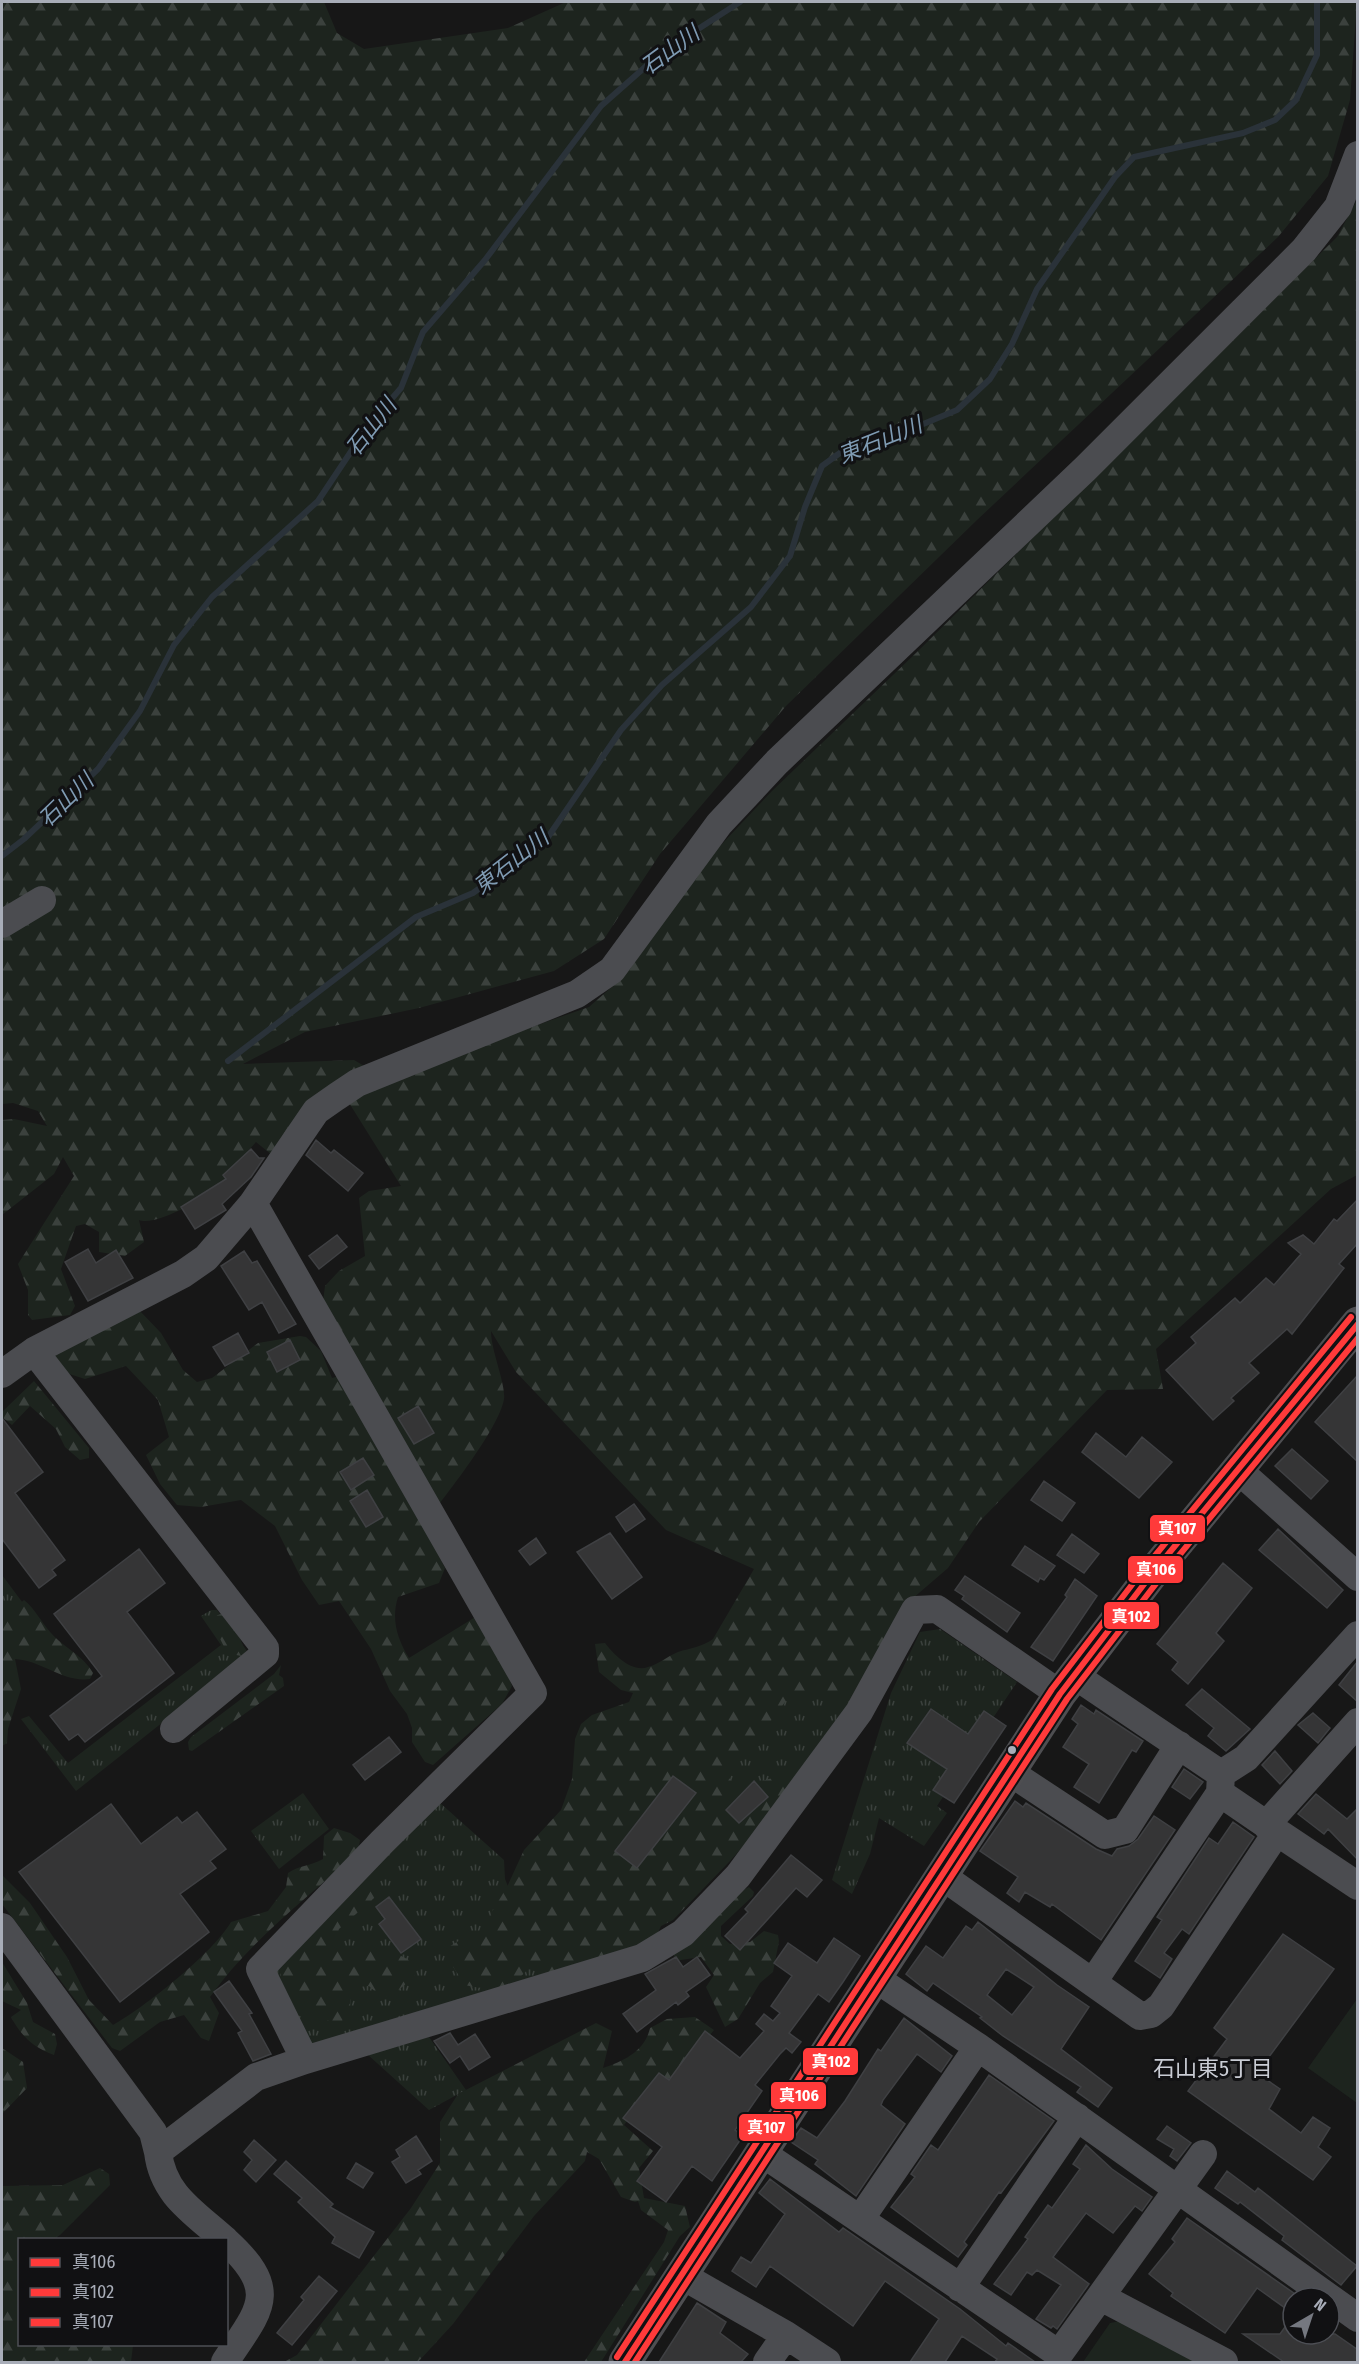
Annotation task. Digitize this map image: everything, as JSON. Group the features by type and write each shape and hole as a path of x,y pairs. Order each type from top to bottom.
{"highway":[{"path":"625,2362 1008,1771 1067,1684 1151,1575 1358,1323"}],"street":[{"path":"2,1374 34,1351 183,1274 206,1258 253,1203 316,1111 357,1083 577,994 612,970 719,824 777,762 1085,470 1304,250 1338,207 1358,155"},
{"path":"2,924 42,900"},
{"path":"253,1203 534,1692 382,1842 260,1969 306,2060"},
{"path":"34,1351 265,1648 265,1654 174,1728"},
{"path":"1238,1470 1358,1577"},
{"path":"158,2152 256,2077 642,1959 683,1933 738,1876 808,1784 859,1712 915,1610 937,1609 1179,1745 1271,1828 1358,1886"},
{"path":"1093,1982 1220,1784 1358,1635"},
{"path":"942,1876 1140,2016 1151,2014 1161,2006 1271,1828 1358,1722"},
{"path":"1008,1771 1105,1835 1125,1830 1179,1745"},
{"path":"2,1927 153,2132 160,2170 168,2188 224,2238"},
{"path":"875,1978 978,2047 1358,2318"},
{"path":"861,2218 978,2047"},
{"path":"960,2288 1077,2117"},
{"path":"762,2153 1059,2354 1203,2154"},
{"path":"225,2362 254,2318 262,2301 258,2280 228,2242"},
{"path":"681,2275 786,2335 827,2362"},
{"path":"1101,2297 1224,2362"},
{"path":"767,2362 786,2335"}],"green space":[{"path":"2,2 324,2 337,33 364,49 508,28 566,2 1357,2 1350,100 1328,176 1278,237 977,520 786,706 660,854 604,939 554,971 419,1008 305,1032 243,1064 354,1060 366,1067 272,1155 256,1142 230,1176 213,1191 168,1215 147,1221 139,1220 144,1242 125,1256 99,1252 99,1232 85,1224 76,1226 61,1269 75,1306 70,1315 32,1320 28,1315 28,1290 18,1264 74,1176 63,1157 54,1174 2,1215 2,1120 14,1119 47,1126 38,1111 13,1103 2,1104"},
{"path":"1357,200 1357,1175 1331,1189 1156,1349 1163,1389 1107,1390 979,1522 948,1568 912,1599 854,1696 823,1692 788,1698 765,1729 729,1764 729,1778 737,1787 781,1776 787,1784 787,1797 673,1920 661,1926 655,1939 544,1976 531,1966 516,1980 502,1987 485,1988 465,1985 448,1959 447,1948 470,1934 490,1927 490,1915 507,1887 524,1850 561,1810 572,1779 575,1739 581,1724 592,1715 629,1702 633,1693 621,1690 599,1672 595,1644 605,1643 624,1662 642,1668 656,1664 678,1652 705,1644 713,1639 754,1569 666,1530 516,1372 491,1331 504,1393 500,1412 469,1464 423,1525 445,1568 439,1583 398,1597 395,1621 401,1644 409,1658 477,1616 499,1652 512,1686 502,1704 433,1765 425,1762 412,1742 412,1728 407,1714 390,1691 371,1649 339,1601 319,1605 302,1580 275,1526 241,1500 201,1507 177,1505 160,1484 146,1455 169,1437 158,1400 126,1366 85,1379 60,1371 52,1357 139,1310 161,1333 183,1370 197,1382 212,1378 258,1343 300,1336 306,1337 321,1351 332,1378 359,1371 323,1302 325,1286 339,1271 365,1256 359,1198 369,1191 401,1186 346,1098 365,1085 589,1007 622,978 704,863 772,791 917,652 1337,237"},
{"path":"34,1381 89,1448 89,1458 80,1460 65,1447 56,1429 30,1406 12,1425 2,1417 2,1412"},
{"path":"2,1575 43,1630 2,1650"},
{"path":"24,1600 51,1633 84,1661 93,1673 90,1679 71,1678 34,1663 15,1659 21,1689 8,1729 7,1743 2,1746 2,1622 6,1623 13,1610"},
{"path":"211,1610 217,1610 247,1651 245,1657 76,1791 21,1719 29,1716 68,1763 221,1645 201,1616"},
{"path":"221,1614 239,1636 244,1648 241,1656 227,1653 218,1635 212,1617"},
{"path":"940,1629 1017,1682 993,1718 984,1711 968,1734 931,1709 907,1743 947,1769 933,1790 943,1797 937,1806 947,1813 924,1846 879,1818 870,1854 852,1894 832,1880 891,1693 920,1632"},
{"path":"281,1665 279,1675 283,1678 284,1686 192,1751 189,1750 188,1742 191,1737 274,1674"},
{"path":"825,1689 854,1696 787,1797 739,1792 719,1772 777,1703 794,1693"},
{"path":"303,1793 329,1829 279,1869 251,1831"},
{"path":"439,1802 504,1860 505,1879 544,1976 312,2047 272,1968"},
{"path":"334,1828 350,1833 360,1840 358,1852 261,1939 210,1997 219,2013 209,2041 201,2038 184,2015 160,2022 120,2051 112,2048 2,1904 2,1875 30,1903 67,1957 89,2000 113,2025 142,2006 177,1978 209,1949 231,1922 268,1911 286,1887 288,1873 323,1859 324,1836"},
{"path":"367,1873 376,1876 382,1891 339,1929 334,1944 352,1951 395,1953 412,1961 415,1976 395,1993 382,1998 369,1986 358,1987 350,1998 350,2013 342,2021 331,2022 295,2004 284,1986 278,1966 308,1936 324,1930 342,1907 352,1885"},
{"path":"749,1887 754,1892 753,1896 721,1926 721,1936 730,1944 750,1942 764,1931 778,1935 779,1941 773,1972 760,1983 738,2019 725,2027 706,1987 714,1975 701,1957 674,1961 674,1948 736,1894"},
{"path":"2,1962 27,2003 33,2022 55,2034 57,2044 54,2055 40,2049 24,2036 11,2017 21,2010 2,2001"},
{"path":"1357,1999 1357,2103 1308,2068"},
{"path":"695,2017 714,2030 684,2067 643,2099 624,2125 653,2151 639,2168 644,2198 685,2206 690,2227 680,2236 601,2362 584,2362 664,2242 668,2230 641,2210 638,2201 621,2197 599,2159 587,2152 585,2161 534,2216 453,2324 418,2362 284,2362 297,2355 411,2208 440,2163 440,2122 458,2094 596,2023 612,2031 603,2068 618,2062 638,2049 644,2043 650,2028 667,2019"},
{"path":"429,2037 466,2090 429,2110 367,2054"},
{"path":"2,2048 23,2062 27,2088 2,2114"},
{"path":"100,2168 109,2174 110,2185 60,2235 56,2238 18,2238 18,2346 133,2346 131,2362 2,2362 2,2186 63,2185"},
{"path":"1120,2321 1198,2362 1083,2362 1110,2323"}],"building":[{"path":"316,1140 331,1153 334,1150 363,1173 348,1191 306,1155"},
{"path":"251,1149 259,1158 264,1158 251,1177 222,1204 226,1210 195,1229 181,1207 226,1179 223,1175"},
{"path":"1358,1199 1358,1243 1339,1264 1344,1268 1292,1334 1287,1329 1249,1363 1259,1373 1231,1398 1234,1401 1213,1420 1166,1370 1196,1343 1191,1337 1235,1298 1240,1303 1266,1278 1274,1285 1301,1254 1288,1243 1303,1235 1314,1244 1334,1219 1337,1221"},
{"path":"337,1235 347,1247 319,1269 309,1256"},
{"path":"88,1249 96,1263 116,1250 133,1278 88,1301 65,1262"},
{"path":"244,1251 252,1263 257,1261 296,1324 279,1333 262,1302 249,1310 221,1266"},
{"path":"238,1333 249,1353 225,1366 213,1347"},
{"path":"290,1340 300,1360 277,1372 267,1352"},
{"path":"1358,1375 1358,1462 1315,1422"},
{"path":"418,1406 434,1433 414,1444 398,1418"},
{"path":"2,1418 43,1472 15,1493 65,1560 52,1570 56,1575 39,1588 2,1539"},
{"path":"1096,1433 1126,1457 1142,1437 1172,1462 1139,1498 1082,1452"},
{"path":"1292,1449 1328,1481 1311,1499 1275,1466"},
{"path":"363,1458 374,1475 351,1490 340,1472"},
{"path":"1044,1481 1075,1503 1062,1521 1031,1500"},
{"path":"367,1490 383,1517 366,1527 350,1501"},
{"path":"634,1504 645,1519 626,1532 616,1517"},
{"path":"1278,1529 1343,1590 1327,1608 1259,1550"},
{"path":"610,1533 642,1577 612,1599 577,1552"},
{"path":"1072,1534 1099,1554 1084,1573 1057,1555"},
{"path":"536,1538 546,1553 530,1565 519,1551"},
{"path":"1025,1546 1055,1566 1044,1580 1040,1578 1038,1582 1012,1565"},
{"path":"139,1549 165,1583 127,1612 174,1673 85,1742 78,1734 69,1740 50,1716 102,1676 54,1614"},
{"path":"1223,1563 1252,1588 1216,1633 1224,1641 1188,1684 1172,1670 1178,1662 1157,1644"},
{"path":"965,1576 1020,1613 1007,1632 962,1599 964,1596 955,1590"},
{"path":"1075,1579 1097,1596 1053,1661 1031,1647 1067,1597 1065,1595"},
{"path":"1358,1661 1358,1702 1339,1685"},
{"path":"1202,1689 1250,1729 1226,1751 1208,1736 1214,1728 1186,1705"},
{"path":"1081,1705 1094,1714 1096,1710 1143,1741 1136,1752 1132,1750 1099,1803 1074,1787 1089,1764 1063,1747 1078,1724 1072,1719"},
{"path":"931,1709 968,1734 984,1711 1006,1726 954,1803 933,1790 947,1769 907,1743"},
{"path":"1313,1713 1330,1728 1318,1743 1298,1725"},
{"path":"389,1737 401,1752 365,1780 353,1765"},
{"path":"1275,1751 1292,1771 1280,1784 1262,1765"},
{"path":"1184,1769 1203,1782 1190,1799 1172,1787"},
{"path":"673,1776 696,1793 637,1868 615,1851"},
{"path":"754,1781 768,1797 739,1823 726,1810"},
{"path":"1316,1794 1347,1819 1358,1808 1358,1860 1328,1829 1324,1834 1298,1814"},
{"path":"1015,1801 1023,1807 1026,1803 1096,1849 1112,1856 1117,1849 1129,1846 1138,1839 1154,1816 1175,1830 1101,1940 1052,1904 1050,1907 1025,1892 1019,1902 1007,1893 1018,1877 980,1851"},
{"path":"111,1804 141,1844 177,1817 182,1823 197,1812 226,1849 210,1861 216,1868 180,1894 209,1932 120,2002 19,1872"},
{"path":"1233,1822 1254,1837 1189,1934 1182,1929 1164,1953 1172,1959 1160,1978 1135,1961 1162,1920 1157,1917 1209,1838 1218,1844"},
{"path":"791,1855 822,1880 807,1897 796,1888 740,1950 725,1936 748,1912 745,1909"},
{"path":"389,1897 421,1939 401,1953 379,1924 385,1919 376,1907"},
{"path":"978,1922 1057,1985 1089,2007 1061,2049 1112,2088 1098,2107 1077,2092 1081,2087 1003,2036 980,2018 982,2017 933,1983 927,1991 906,1974 926,1946 943,1958 966,1926 972,1930","holes":["1006,1969 1034,1987 1012,2015 987,1995"]},
{"path":"1283,1934 1334,1969 1257,2073 1280,2089 1269,2109 1301,2133 1313,2117 1330,2128 1318,2147 1331,2157 1313,2180 1188,2091 1227,2039 1214,2028"},
{"path":"834,1938 860,1956 829,2002 818,1994 789,2033 801,2042 792,2053 786,2048 755,2085 762,2091 735,2130 743,2136 712,2181 692,2166 666,2202 637,2181 662,2147 623,2118 659,2073 669,2080 705,2031 740,2058 764,2031 756,2024 764,2014 773,2021 780,2013 771,2006 792,1976 774,1963 788,1943 817,1963"},
{"path":"676,1957 683,1967 697,1957 710,1975 686,1992 689,1996 678,2005 676,2002 637,2032 623,2014 656,1990 645,1974"},
{"path":"229,1981 252,2013 249,2014 271,2054 253,2061 238,2033 242,2031 214,1992"},
{"path":"904,2018 952,2056 941,2072 917,2054 883,2100 881,2105 905,2124 856,2196 815,2164 818,2160 791,2142 801,2128 817,2138 845,2101 878,2049 881,2051"},
{"path":"450,2033 458,2045 475,2034 490,2057 469,2070 460,2056 450,2063 434,2041"},
{"path":"989,2075 1054,2121 1001,2193 999,2192 964,2242 967,2245 958,2257 891,2207 915,2177 911,2174 931,2145 938,2150"},
{"path":"1167,2126 1191,2143 1177,2161 1170,2156 1174,2149 1157,2139"},
{"path":"416,2136 432,2161 418,2170 421,2174 406,2183 392,2162 400,2157 396,2150"},
{"path":"254,2140 276,2160 256,2182 244,2170 252,2160 244,2152"},
{"path":"1086,2145 1112,2169 1152,2197 1142,2211 1135,2206 1113,2233 1086,2213 1053,2257 1089,2284 1057,2329 1053,2326 1051,2328 1036,2319 1061,2285 1037,2270 1032,2275 1027,2272 1011,2295 994,2284 1028,2239 1025,2237 1048,2205 1052,2208 1080,2169 1073,2164"},
{"path":"286,2161 333,2204 330,2207 374,2232 359,2258 332,2243 335,2237 298,2202 302,2198 274,2174"},
{"path":"356,2163 373,2173 363,2188 347,2178"},
{"path":"1227,2171 1255,2192 1258,2188 1357,2266 1341,2285 1282,2240 1284,2236 1240,2202 1238,2204 1215,2188"},
{"path":"770,2179 839,2232 843,2228 960,2309 1006,2346 1008,2343 1035,2362 995,2362 997,2359 962,2336 945,2362 910,2362 939,2319 885,2281 853,2326 770,2266 756,2287 732,2271 741,2257 751,2263 785,2214 759,2193"},
{"path":"1187,2218 1284,2286 1281,2286 1281,2305 1257,2288 1225,2333 1171,2296 1173,2293 1149,2274 1175,2242 1172,2239"},
{"path":"319,2276 337,2291 292,2345 277,2333 304,2300 301,2297"},
{"path":"697,2303 726,2322 720,2333 748,2354 741,2362 659,2362"},
{"path":"1243,2334 1280,2334 1281,2346 1341,2346 1341,2338 1358,2350 1358,2362 1284,2362"}],"waterway":[{"name":"石山川","path":"2,856 24,839 98,769 140,711 174,645 212,597 318,501 368,426 401,388 423,332 485,260 601,106 661,53 740,2"},
{"name":"東石山川","path":"228,1061 416,917 473,893 546,840 621,730 662,685 751,607 790,556 805,507 822,466 844,450 904,432 957,410 990,379 1012,344 1037,289 1115,177 1134,157 1243,133 1275,120 1296,100 1317,55 1317,2"}],"transit line":[{"name":"真107","path":"617,2357 1052,1689 1144,1569 1351,1317"},
{"name":"真106","path":"625,2362 1060,1694 1151,1575 1358,1324"},
{"name":"真102","path":"635,2362 1067,1699 1158,1581 1358,1338"}],"district":[{"name":"石山東5丁目","path":"1213,2068"}]}
